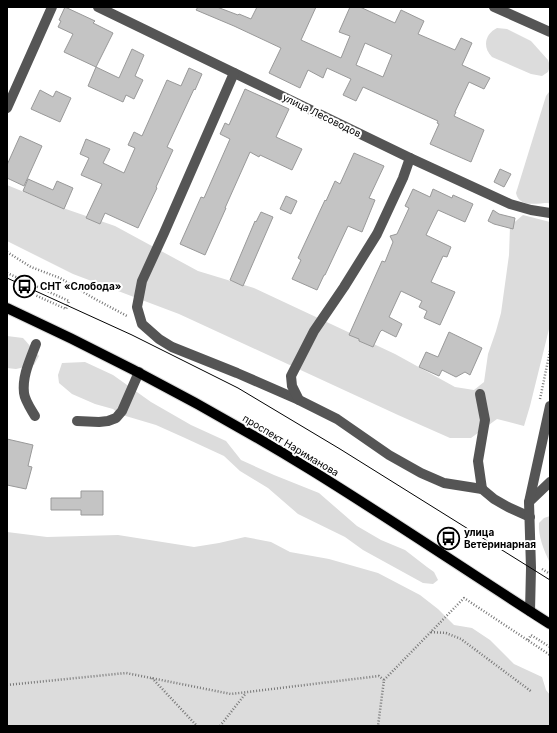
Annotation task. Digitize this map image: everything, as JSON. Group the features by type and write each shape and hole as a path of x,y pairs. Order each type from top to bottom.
{"main road":[{"name":"проспект Нариманова","path":"7,308 139,372 244,431 311,470 550,624"}],"street":[{"path":"7,108 52,7"},
{"name":"улица Лесоводов","path":"98,7 410,158 510,204 531,210 550,213"},
{"path":"494,7 550,32"},
{"path":"234,73 142,281 137,307 142,324 172,348 237,373 299,400 337,419 388,454 421,473 444,483 482,488 494,499 530,517"},
{"path":"299,400 292,386 291,376 314,330 344,287 377,234 404,178 410,158"},
{"path":"35,416 24,394 25,374 36,344"},
{"path":"77,421 99,422 116,418 122,412 139,372"},
{"path":"480,394 485,420 478,461 482,488"},
{"path":"530,611 531,568 529,502 550,406"},
{"path":"543,437 547,448 550,451"},
{"path":"529,502 550,482"}],"path":[{"path":"7,252 31,266 60,278 142,324"},
{"path":"7,274 69,302 66,309 35,295"},
{"path":"378,726 384,680 464,598 550,655"},
{"path":"430,632 446,633 461,639 532,692"},
{"path":"528,640 531,635 550,647"},
{"path":"7,685 126,673 231,694 379,676 384,680"},
{"path":"152,678 197,726"},
{"path":"220,726 246,692"}],"shaded area":[{"path":"497,28 507,29 531,41 548,60 550,66 548,72 542,76 531,74 492,57 487,49 486,41 490,34"},
{"path":"549,92 550,204 529,204 521,201 516,193 546,96"},
{"path":"7,185 63,208 115,226 198,271 254,288 395,354 455,387 474,390 484,382 488,354 501,313 509,255 510,226 523,215 550,222 550,325 524,426 497,419 471,438 450,438 179,314 73,274 7,241"},
{"path":"7,336 23,338 39,356 34,365 16,369 7,368"},
{"path":"85,362 113,375 151,402 191,425 226,441 241,460 319,493 357,526 381,540 405,550 434,572 438,580 433,584 423,583 363,550 345,537 298,514 268,488 240,471 224,456 156,425 119,414 113,409 95,404 72,394 59,383 58,375 62,363"},
{"path":"550,516 550,563 539,533 539,523 544,518"},
{"path":"7,532 47,537 118,535 194,547 245,537 271,542 290,552 329,559 378,573 420,595 438,609 454,625 472,628 490,640 514,664 542,677 546,690 550,695 550,726 7,726"}],"building":[{"path":"65,7 95,21 93,23 113,33 96,67 64,52 73,34 58,27 61,21 59,20"},
{"path":"198,7 217,7 251,19 257,7 316,7 301,40 341,58 350,36 339,32 350,7 360,7 395,23 401,10 424,21 418,34 455,50 461,38 472,43 462,65 490,78 484,89 469,82 454,116 484,130 471,162 430,144 439,124 437,123 438,121 363,87 356,101 343,95 351,79 327,68 323,78 308,70 300,88 269,73 281,48 196,10","holes":["365,43 392,55 383,77 356,65"]},
{"path":"132,49 144,55 135,76 143,80 134,99 126,95 123,102 88,86 96,67 119,78"},
{"path":"189,68 202,74 167,147 173,150 138,228 105,213 100,224 86,218 102,184 81,175 89,158 80,154 86,139 110,149 103,163 124,173 135,148 128,145 134,132 142,136 167,80 181,86"},
{"path":"245,89 289,109 276,137 302,149 292,170 250,152 205,255 180,244 201,197 204,198 230,139 220,134 225,123 229,125"},
{"path":"40,90 53,97 56,91 71,98 60,122 31,109"},
{"path":"20,136 42,146 24,186 7,178 7,165"},
{"path":"354,153 384,166 369,198 375,200 362,232 348,226 317,290 292,279 301,260 298,258 325,200 326,201 335,181 340,184"},
{"path":"500,169 511,174 504,187 494,182"},
{"path":"28,179 53,190 57,181 73,188 64,209 23,191"},
{"path":"413,189 430,197 433,189 452,198 453,195 473,204 465,222 438,210 426,235 451,247 447,257 443,256 431,282 455,292 440,325 424,318 427,311 419,307 422,301 401,291 389,317 402,324 396,337 382,330 373,347 349,335 382,261 385,262 393,242 390,236 397,234 409,208 405,206"},
{"path":"286,196 297,201 291,214 280,209"},
{"path":"493,210 499,214 515,218 513,229 488,221"},
{"path":"261,212 273,217 243,286 230,280 255,221 256,222"},
{"path":"449,332 482,348 470,375 465,372 456,377 442,370 439,376 419,367 426,352 438,357"},
{"path":"7,439 33,445 28,466 32,467 26,489 7,485"},
{"path":"81,491 103,491 103,515 81,515 81,510 51,510 51,498 81,498"}],"tram line":[{"path":"7,278 132,335 238,388 340,449 550,580"}],"place":[{"name":"СНТ «Слобода»","path":"24,286"},
{"name":"улица Ветеринарная","path":"448,538"}]}
